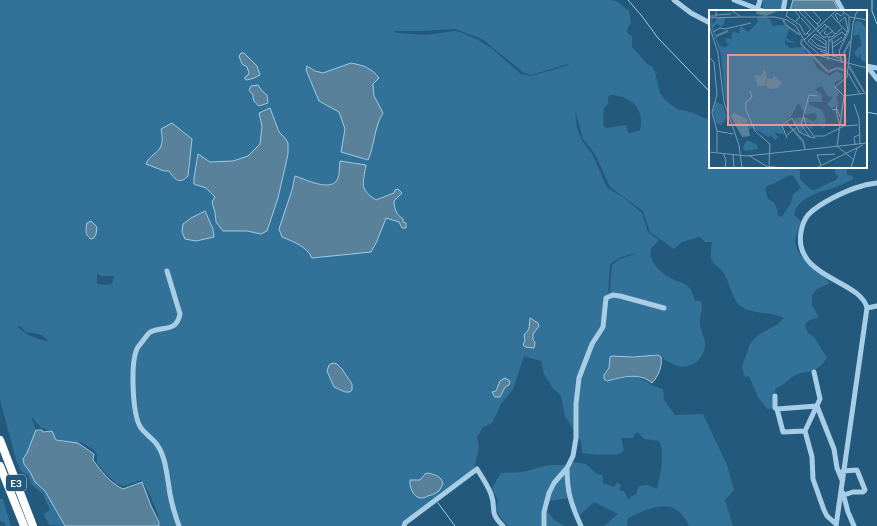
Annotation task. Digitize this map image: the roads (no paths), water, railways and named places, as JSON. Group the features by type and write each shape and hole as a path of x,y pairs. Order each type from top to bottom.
{"highway":[{"name":"E3","path":"0,440 33,526"},
{"name":"E3","path":"0,466 24,526"}],"street":[{"path":"674,0 691,13 709,22"},
{"path":"735,0 759,10 760,0"},
{"path":"783,10 785,0"},
{"path":"837,0 842,10"},
{"path":"867,66 877,68"},
{"path":"867,66 877,79"},
{"path":"836,525 842,493 843,471 867,308 865,301 859,295 818,270 802,251 800,240 805,220 814,210 843,192 877,182"},
{"path":"167,272 180,318 174,326 149,334 138,346 134,361 134,407 142,429 155,441 163,456 173,509 179,526"},
{"path":"544,526 544,512 549,494 554,482 567,468 573,456 576,438 576,404 579,378 592,344 603,327 606,298 613,295 620,296 664,308"},
{"path":"867,308 877,306"},
{"path":"814,372 820,399 805,431 812,457 813,479 824,510 827,516 836,525"},
{"path":"775,396 775,408 777,409 782,432 805,431"},
{"path":"817,406 834,449 837,468 842,481"},
{"path":"777,409 817,406"},
{"path":"567,468 567,486 569,496 581,526"},
{"path":"404,526 405,523 477,469 490,492 493,501 493,513 496,520 503,526"},
{"path":"842,493 863,492 865,490 857,470 843,471"},
{"path":"842,493 854,526"}],"waterway":[{"path":"628,0 658,38 709,91"},
{"path":"872,0 872,11 877,24"},
{"path":"867,112 877,114"},
{"path":"438,503 455,526"}]}
